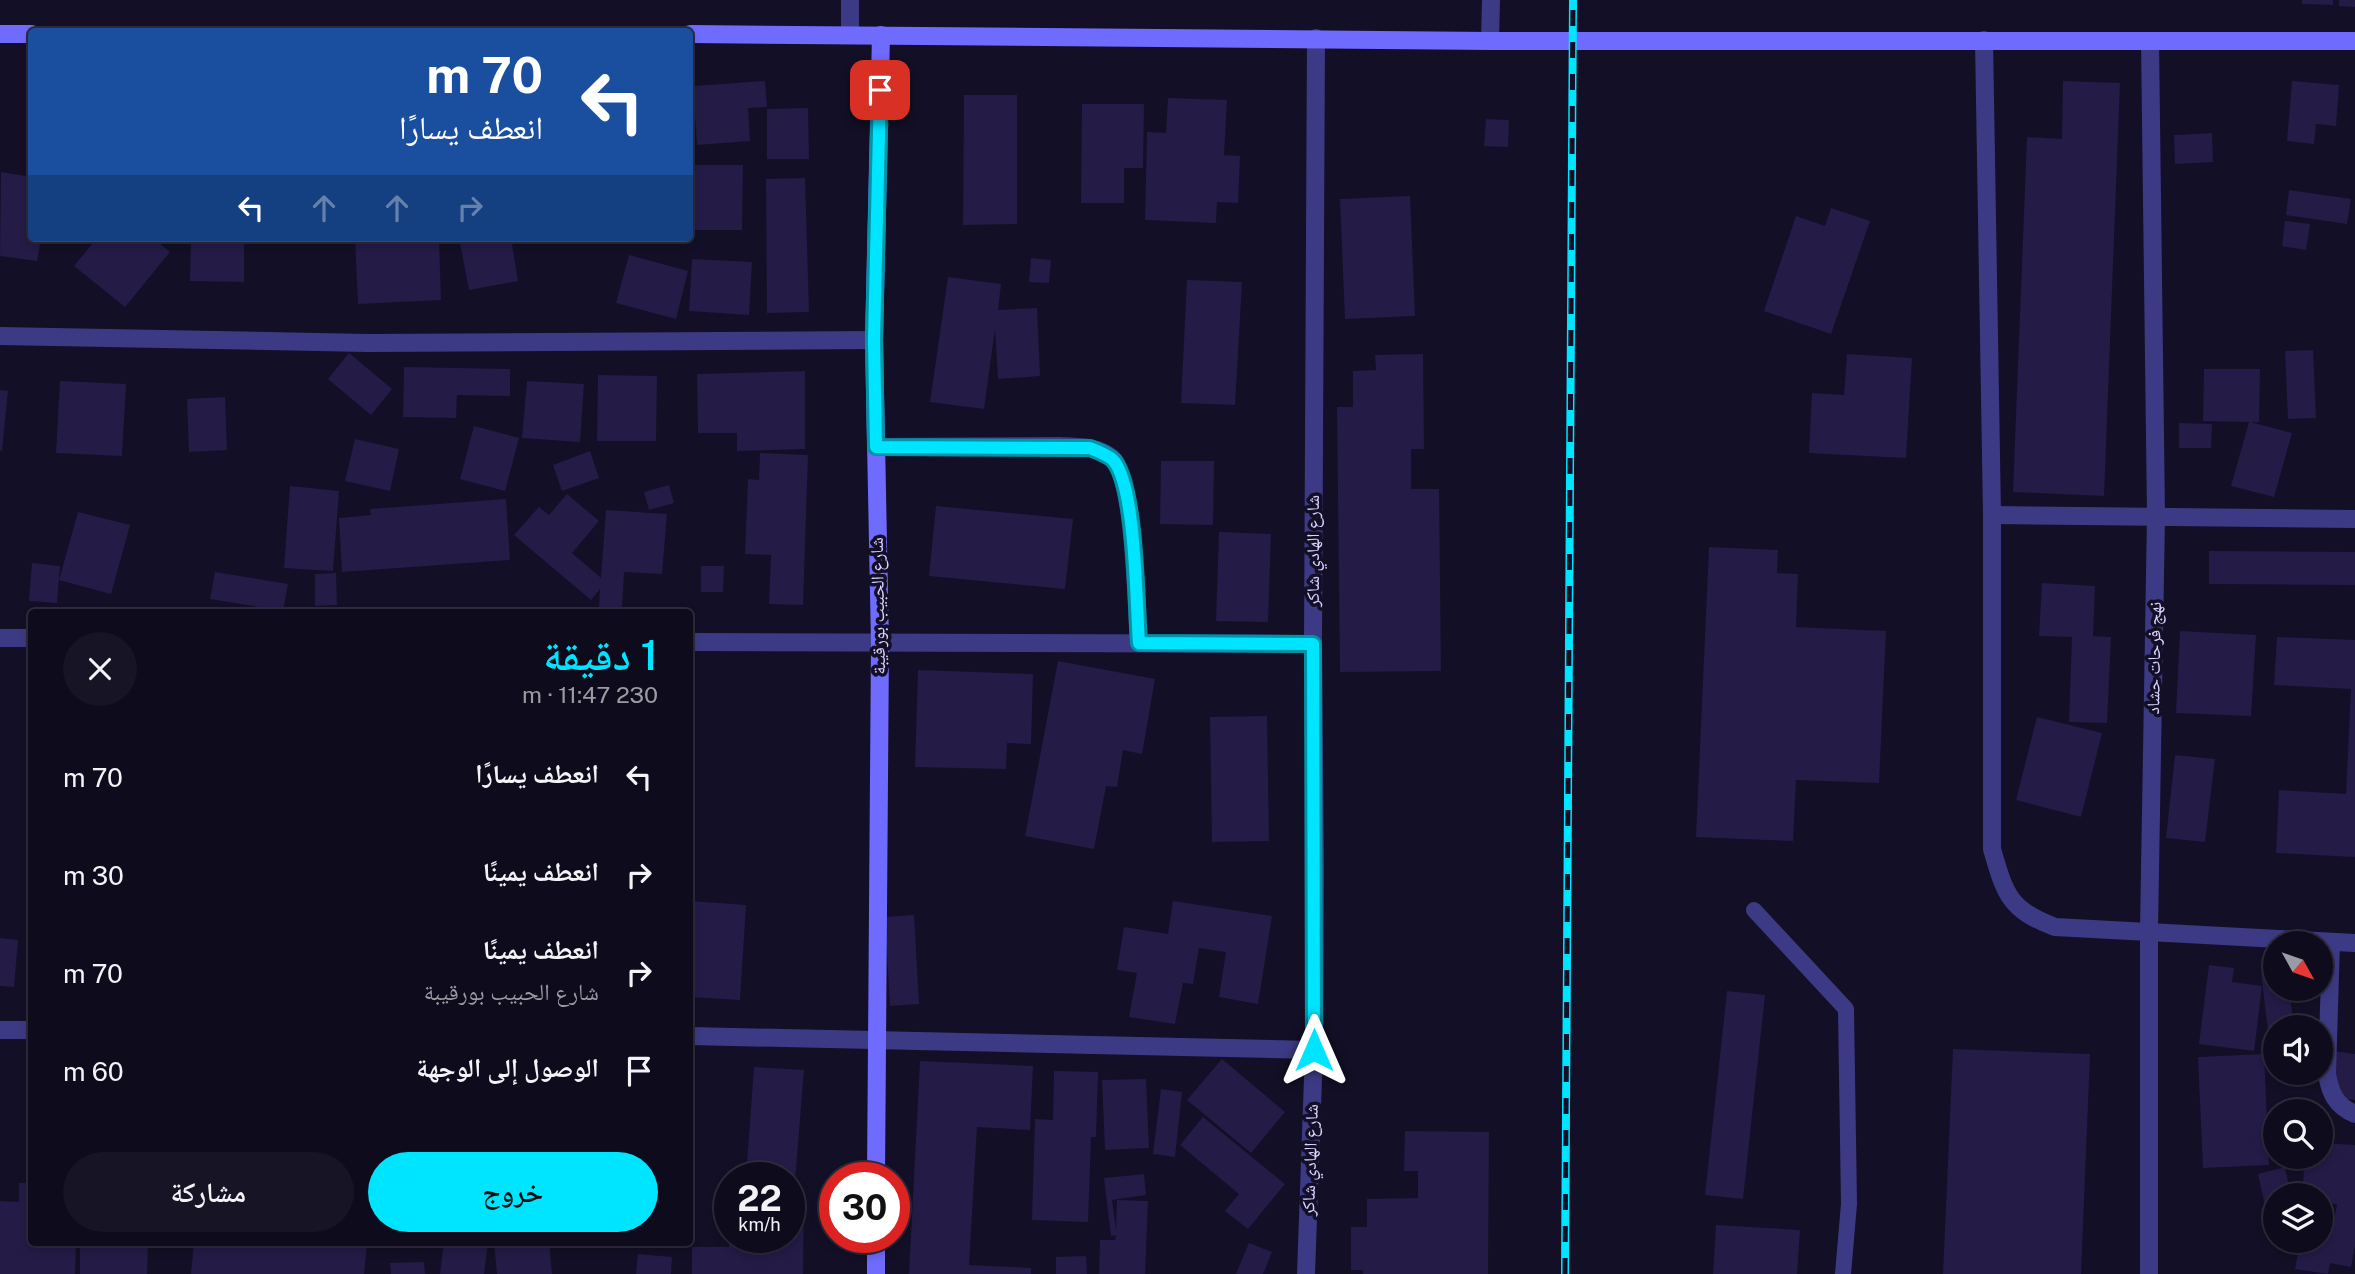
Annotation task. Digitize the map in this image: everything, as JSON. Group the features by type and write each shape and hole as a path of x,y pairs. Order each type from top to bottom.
{"street":[{"path":"850,0 850,34"},
{"path":"1490,41 1491,0"},
{"path":"0,34 28,34"},
{"path":"693,34 1490,41 2355,41"},
{"name":"شارع الحبيب بورقيبة","path":"876,1162 880,643 874,340 881,35"},
{"name":"شارع الهادي شاكر","path":"1306,1274 1314,1050 1316,38"},
{"path":"1984,40 1992,515 1992,849 2003,890 2014,906 2029,918 2055,927 2263,938"},
{"name":"نهج فرحات حشاد","path":"2149,1274 2149,930 2156,516 2150,41"},
{"path":"0,336 368,343 874,340"},
{"path":"876,447 1060,446 1090,448 1112,459 1123,477 1128,500 1139,643"},
{"path":"1992,515 2355,519"},
{"path":"0,638 28,638"},
{"path":"693,642 1313,644"},
{"path":"2333,942 2355,943"},
{"path":"2329,1001 2327,1074 2330,1093 2337,1102 2355,1114"},
{"path":"0,1030 28,1030"},
{"path":"693,1036 876,1038 1314,1050"},
{"path":"876,1253 876,1274"}],"lane":[{"path":"1754,910 1846,1009 1849,1204 1843,1274"}],"building":[{"path":"2302,0 2333,0 2333,5 2302,4"},
{"path":"2339,0 2355,0 2355,7 2339,6"},
{"path":"765,81 767,107 748,108 750,141 697,145 693,86"},
{"path":"2063,81 2120,83 2104,496 2013,492 2027,137 2062,139"},
{"path":"2292,81 2339,85 2336,126 2316,124 2314,144 2287,141"},
{"path":"964,95 1017,95 1017,224 963,225"},
{"path":"1168,98 1227,100 1224,155 1240,156 1238,203 1217,202 1216,223 1145,220 1147,132 1166,133"},
{"path":"1082,104 1144,104 1143,168 1124,168 1124,203 1081,203"},
{"path":"808,108 809,159 767,159 767,109"},
{"path":"1486,119 1509,120 1508,147 1484,146"},
{"path":"2212,133 2213,162 2175,164 2174,135"},
{"path":"694,165 743,165 742,230 693,230"},
{"path":"1,172 28,176 28,242 40,242 37,261 0,256"},
{"path":"805,178 809,312 767,313 766,179"},
{"path":"2289,190 2351,199 2347,224 2286,215"},
{"path":"1410,196 1415,316 1345,319 1340,199"},
{"path":"1831,208 1870,221 1831,334 1764,311 1796,216 1825,226"},
{"path":"2285,221 2310,224 2306,250 2282,246"},
{"path":"89,242 158,242 170,252 125,307 74,266 92,244"},
{"path":"191,242 244,242 244,282 190,281"},
{"path":"355,242 439,242 441,300 358,304"},
{"path":"460,242 512,242 518,281 469,290"},
{"path":"629,255 688,271 676,319 616,303"},
{"path":"1031,258 1051,260 1049,283 1029,282"},
{"path":"692,259 752,262 749,315 689,311"},
{"path":"948,277 1001,284 998,310 1037,308 1040,376 998,379 995,329 984,409 930,402"},
{"path":"1187,280 1242,282 1235,405 1181,403"},
{"path":"2313,350 2316,418 2288,419 2285,351"},
{"path":"349,353 392,389 371,415 328,379"},
{"path":"1423,354 1424,449 1411,449 1411,489 1439,489 1441,671 1340,672 1337,407 1353,407 1353,371 1376,370 1375,355"},
{"path":"1847,354 1912,358 1906,458 1809,453 1812,393 1844,395"},
{"path":"404,367 510,369 510,396 457,395 456,418 403,417"},
{"path":"2204,369 2260,369 2259,422 2251,422 2292,433 2274,497 2231,486 2249,422 2203,421"},
{"path":"805,371 805,449 737,451 737,433 698,433 697,374"},
{"path":"598,375 657,376 656,441 597,441"},
{"path":"60,381 126,384 122,456 56,453"},
{"path":"527,381 584,384 580,442 522,438"},
{"path":"0,390 8,391 2,451 0,450"},
{"path":"225,397 227,450 189,452 187,399"},
{"path":"2179,423 2212,424 2211,448 2179,448"},
{"path":"474,426 519,438 505,491 460,479"},
{"path":"355,439 399,449 390,491 345,481"},
{"path":"590,451 599,478 562,491 553,465"},
{"path":"760,453 808,455 803,605 769,604 771,555 745,554 748,479 759,480"},
{"path":"1161,461 1214,461 1213,525 1160,524"},
{"path":"669,485 674,503 649,510 644,492"},
{"path":"290,486 339,491 333,571 284,568"},
{"path":"567,494 599,521 572,553 601,578 606,510 667,514 662,574 624,572 622,608 599,607 600,589 591,600 514,535 539,507 549,515"},
{"path":"506,499 510,560 342,572 339,518 371,515 370,509"},
{"path":"936,506 1073,519 1065,589 929,576"},
{"path":"78,512 130,525 111,594 59,580"},
{"path":"1219,532 1271,534 1268,622 1216,621"},
{"path":"1709,547 1778,550 1777,573 1798,574 1796,627 1886,631 1879,783 1796,780 1793,841 1696,837"},
{"path":"2209,551 2355,552 2355,585 2209,584"},
{"path":"32,563 60,566 57,603 29,601"},
{"path":"701,566 724,566 723,592 701,592"},
{"path":"215,572 288,584 283,609 210,599"},
{"path":"336,573 337,605 315,606 315,574"},
{"path":"2042,583 2095,586 2093,636 2111,637 2107,723 2069,722 2072,637 2039,636"},
{"path":"2180,631 2256,635 2251,716 2176,713"},
{"path":"2277,637 2355,640 2355,857 2276,853 2279,790 2346,794 2351,689 2274,685"},
{"path":"1058,661 1155,679 1142,754 1123,750 1117,787 1106,786 1094,849 1025,836"},
{"path":"918,670 1033,674 1031,744 1007,743 1006,769 915,767"},
{"path":"1267,716 1269,841 1212,842 1210,717"},
{"path":"2037,717 2102,733 2081,817 2016,800"},
{"path":"2175,755 2215,759 2205,842 2166,838"},
{"path":"693,901 746,905 740,1000 693,997"},
{"path":"1173,901 1272,916 1258,1004 1219,997 1226,952 1199,948 1193,984 1183,983 1175,1024 1129,1017 1137,973 1117,970 1124,927 1168,934"},
{"path":"914,915 919,1004 890,1006 885,917"},
{"path":"0,938 18,940 14,987 0,986"},
{"path":"2209,965 2234,968 2232,982 2262,986 2254,1051 2199,1044"},
{"path":"1727,991 1765,995 1743,1199 1705,1195"},
{"path":"2264,1001 2291,1001 2292,1015 2266,1015"},
{"path":"1953,1049 2090,1054 2081,1274 1943,1274"},
{"path":"2333,1051 2355,1054 2355,1100 2326,1096 2328,1085 2333,1085"},
{"path":"2263,1054 2266,1099 2263,1099 2263,1165 2203,1168 2198,1057"},
{"path":"1222,1059 1285,1112 1251,1153 1187,1100"},
{"path":"920,1061 1033,1066 1030,1130 977,1127 969,1265 1031,1268 1031,1274 909,1274"},
{"path":"754,1067 804,1070 797,1162 747,1162"},
{"path":"1054,1071 1098,1072 1096,1137 1091,1137 1088,1222 1032,1220 1035,1119 1053,1120"},
{"path":"1146,1079 1149,1148 1105,1150 1102,1080"},
{"path":"1161,1089 1182,1092 1175,1157 1153,1154"},
{"path":"1203,1117 1285,1184 1248,1229 1225,1211 1239,1194 1180,1145"},
{"path":"1405,1131 1489,1132 1488,1274 1363,1274 1363,1270 1351,1270 1351,1227 1367,1227 1367,1199 1418,1198 1418,1171 1404,1171"},
{"path":"2333,1144 2355,1145 2355,1246 2351,1267 2330,1263 2328,1274 2295,1269 2298,1253 2333,1253 2337,1204 2333,1204 2333,1183 2303,1183 2304,1169 2333,1169"},
{"path":"2285,1169 2288,1183 2263,1183 2263,1196 2258,1174"},
{"path":"1144,1174 1146,1195 1112,1200 1116,1230 1117,1200 1148,1201 1145,1274 1099,1274 1100,1240 1115,1240 1116,1235 1111,1236 1104,1178"},
{"path":"19,1183 28,1183 28,1246 76,1246 75,1274 0,1274 0,1201 19,1202"},
{"path":"1716,1225 1800,1230 1797,1274 1713,1274"},
{"path":"1249,1243 1272,1252 1263,1274 1236,1274"},
{"path":"80,1246 148,1246 147,1274 80,1274"},
{"path":"194,1246 367,1246 364,1274 191,1274"},
{"path":"444,1246 488,1246 484,1274 440,1274"},
{"path":"494,1246 549,1246 552,1274 497,1274"},
{"path":"692,1247 714,1247 714,1253 803,1253 803,1274 692,1274"},
{"path":"638,1254 672,1257 671,1274 636,1274"},
{"path":"1086,1256 1087,1274 1056,1274 1056,1257"},
{"path":"424,1262 425,1274 391,1274 390,1263"}],"railway":[{"path":"1565,1274 1573,0"}],"route":[{"path":"880,90 874,340 876,447 1090,448 1112,459 1123,477 1128,500 1139,643 1313,644 1314,1050"}]}
